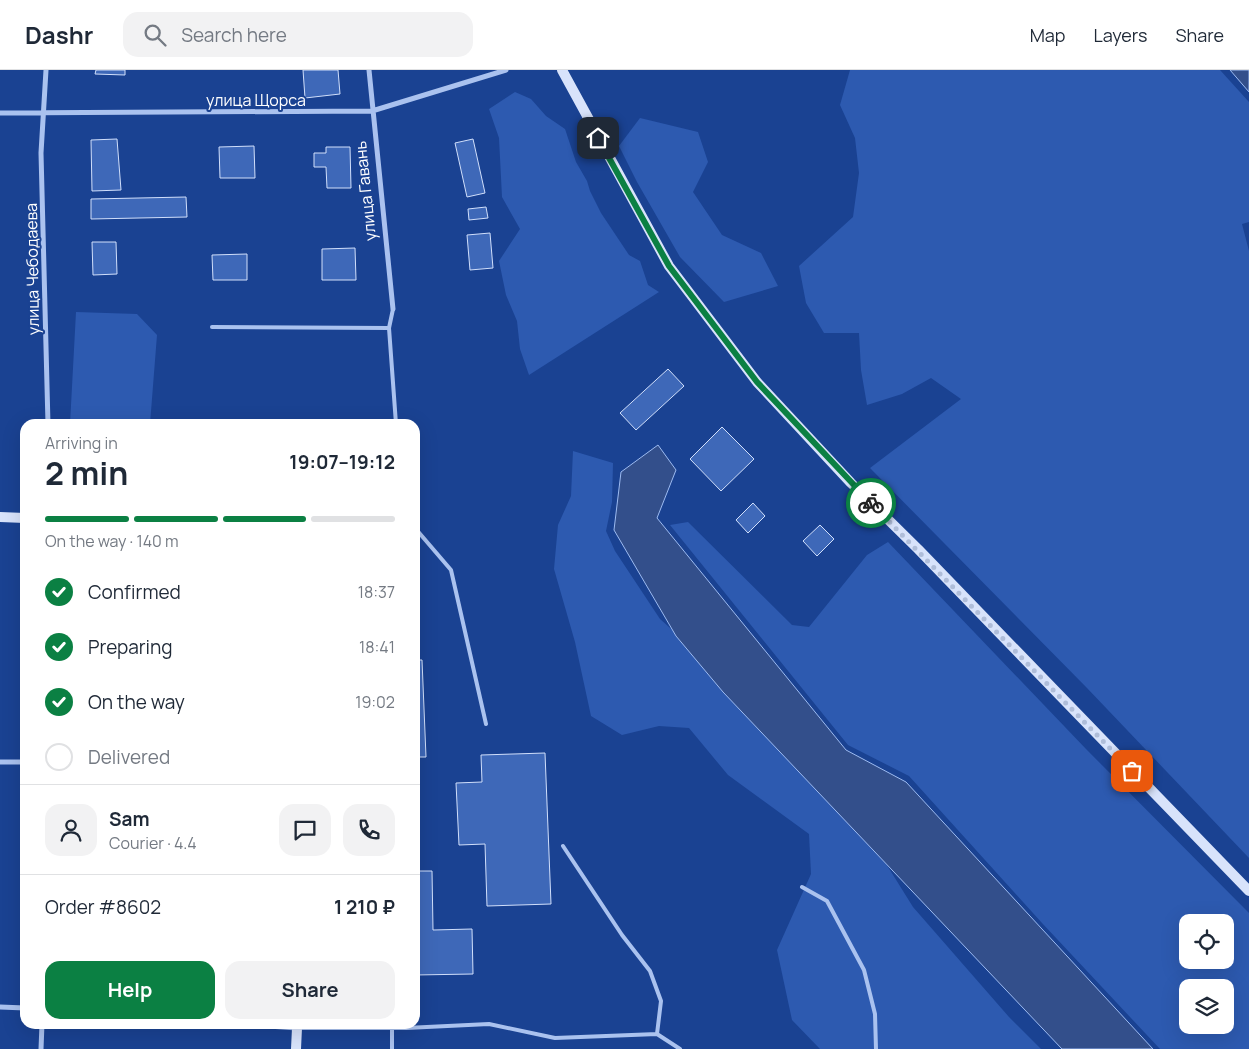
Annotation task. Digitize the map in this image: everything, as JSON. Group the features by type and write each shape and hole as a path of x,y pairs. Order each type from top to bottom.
{"main road":[{"path":"562,70 669,266 757,382 851,483 925,556 1249,891"},
{"path":"0,517 20,518"},
{"path":"296,1049 297,1029"}],"street":[{"name":"улица Чебодаева","path":"46,70 45,114 41,153 48,419"},
{"name":"улица Гавань","path":"369,70 393,309"},
{"name":"улица Щорса","path":"0,113 372,111 506,70"},
{"path":"0,762 20,762"},
{"path":"0,1007 20,1008"},
{"path":"41,1049 42,1029"}],"lane":[{"path":"393,309 389,328 396,419"},
{"path":"212,327 389,328"},
{"path":"420,534 451,570 486,724"},
{"path":"563,846 622,935 650,971 661,1001 657,1034"},
{"path":"802,887 827,900 864,970 875,1014 876,1049"},
{"path":"420,1027 489,1024 555,1038 657,1034 680,1049"},
{"path":"392,1029 392,1049"}],"shaded area":[{"path":"850,70 1220,70 1249,102 1249,222 1242,224 1249,251 1249,858 1087,688 870,468 961,399 931,378 902,394 867,405 861,370 859,333 824,333 806,303 799,266 853,217 859,173 855,138 840,105"},
{"path":"1230,70 1249,70 1249,92"},
{"path":"515,92 531,99 546,116 565,129 576,162 587,181 601,213 629,255 640,261 648,285 659,292 529,375 520,349 517,321 506,295 499,261 520,229 502,197 499,138 489,109"},
{"path":"640,118 698,132 708,162 693,192 722,235 761,253 778,286 724,302 680,257 637,182 619,146"},
{"path":"76,312 137,314 157,335 150,419 70,419"},
{"path":"658,445 676,470 657,518 846,750 906,782 1153,1049 1062,1049 723,692 676,636 614,530 621,472"},
{"path":"573,451 613,463 612,502 606,531 615,551 660,619 715,668 855,814 913,907 1009,1017 1041,1049 820,1049 792,1020 777,950 811,874 809,834 728,775 689,728 659,726 622,735 591,716 575,642 554,569 558,525 571,496"},
{"path":"688,522 792,625 809,627 867,555 888,542 1086,749 1249,913 1249,1049 1160,1049 1042,923 909,776 848,745 670,525"}],"building":[{"path":"96,70 125,70 125,75 95,74"},
{"path":"303,70 338,70 340,94 305,98"},
{"path":"117,139 121,190 92,191 91,140"},
{"path":"473,139 485,193 467,197 455,143"},
{"path":"254,146 255,178 220,178 219,147"},
{"path":"326,147 350,147 351,188 327,188 326,167 314,167 314,153 326,153"},
{"path":"186,197 187,217 91,219 91,199"},
{"path":"486,207 488,218 469,220 468,209"},
{"path":"490,233 493,268 470,270 467,235"},
{"path":"92,242 116,242 117,274 93,275"},
{"path":"355,248 356,280 322,280 322,249"},
{"path":"247,254 247,280 213,280 212,255"},
{"path":"668,369 684,386 636,430 620,413"},
{"path":"722,427 754,459 721,491 690,459"},
{"path":"753,503 765,516 748,533 736,520"},
{"path":"820,525 834,539 817,556 803,541"},
{"path":"420,660 422,660 426,757 420,757"},
{"path":"545,753 551,904 487,906 485,844 459,845 456,783 482,782 481,755"},
{"path":"420,871 432,871 433,930 472,929 473,974 420,975"}],"way so far":[{"path":"871,503 918,549 1132,771"}],"route":[{"path":"598,138 669,266 757,382 871,503"}]}
